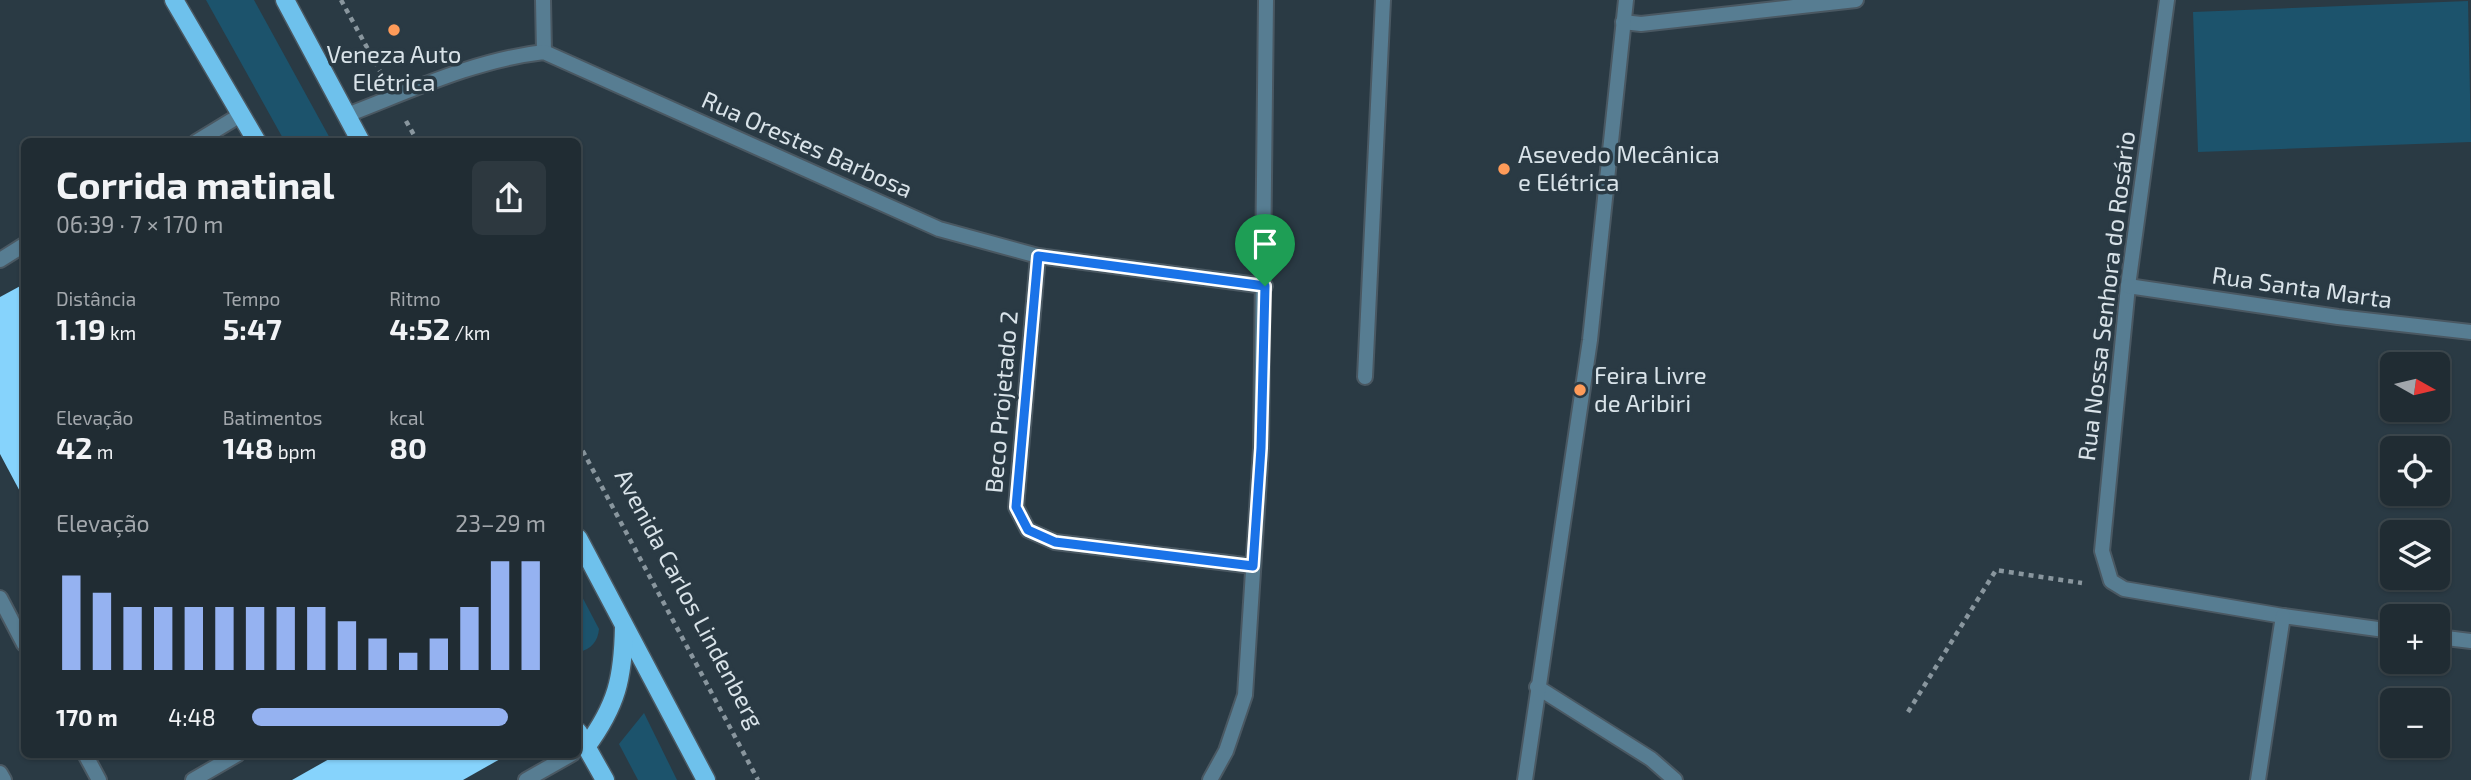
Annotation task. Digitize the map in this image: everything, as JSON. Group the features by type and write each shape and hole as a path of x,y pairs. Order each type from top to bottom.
{"main road":[{"path":"174,0 255,138"},
{"path":"285,0 359,138"},
{"path":"581,544 706,780"},
{"path":"581,743 605,721 615,699 623,670 624,624"},
{"path":"581,750 605,780"}],"street":[{"path":"347,115 461,70 506,57 544,52 543,0"},
{"path":"1210,780 1226,751 1245,695 1261,448 1265,286 1266,0"},
{"path":"1365,377 1384,0"},
{"path":"1525,780 1590,340 1626,0"},
{"name":"Rua Nossa Senhora do Rosário","path":"2124,589 2111,582 2102,551 2128,286 2167,0"},
{"path":"1623,22 1641,24 1850,1"},
{"name":"Rua Orestes Barbosa","path":"544,52 939,229 1038,256 1265,286"},
{"path":"203,138 242,114"},
{"path":"0,260 21,247"},
{"name":"Beco Projetado 2","path":"1038,256 1016,507 1028,530 1055,542 1253,566"},
{"name":"Rua Santa Marta","path":"2128,286 2338,317 2471,332"},
{"path":"2124,589 2380,629"},
{"path":"0,598 21,637"},
{"path":"2258,780 2283,616"},
{"path":"2450,638 2471,641"},
{"path":"1537,687 1651,759 1675,780"},
{"path":"87,758 99,780"},
{"path":"193,780 231,758"},
{"path":"526,780 560,758"},
{"path":"0,773 4,780"}],"path":[{"name":"Avenida Carlos Lindenberg","path":"581,448 758,780"},
{"path":"1908,712 1996,570 2124,589"}],"shaded area":[{"path":"206,0 254,0 330,138 283,138"},
{"path":"2468,1 2471,142 2198,152 2193,12"},
{"path":"581,595 599,629 593,644 581,651"},
{"path":"644,713 677,780 638,780 619,744"}],"building":[{"path":"21,286 21,493 0,454 0,297"},
{"path":"331,758 502,758 463,780 292,780"}],"place":[{"name":"Veneza Auto Elétrica","path":"394,30"},
{"name":"Asevedo Mecânica e Elétrica","path":"1504,169"},
{"name":"Feira Livre de Aribiri","path":"1580,390"}],"route":[{"path":"1038,256 1265,286 1261,448 1253,566 1055,542 1028,530 1016,507 1038,256"}]}
